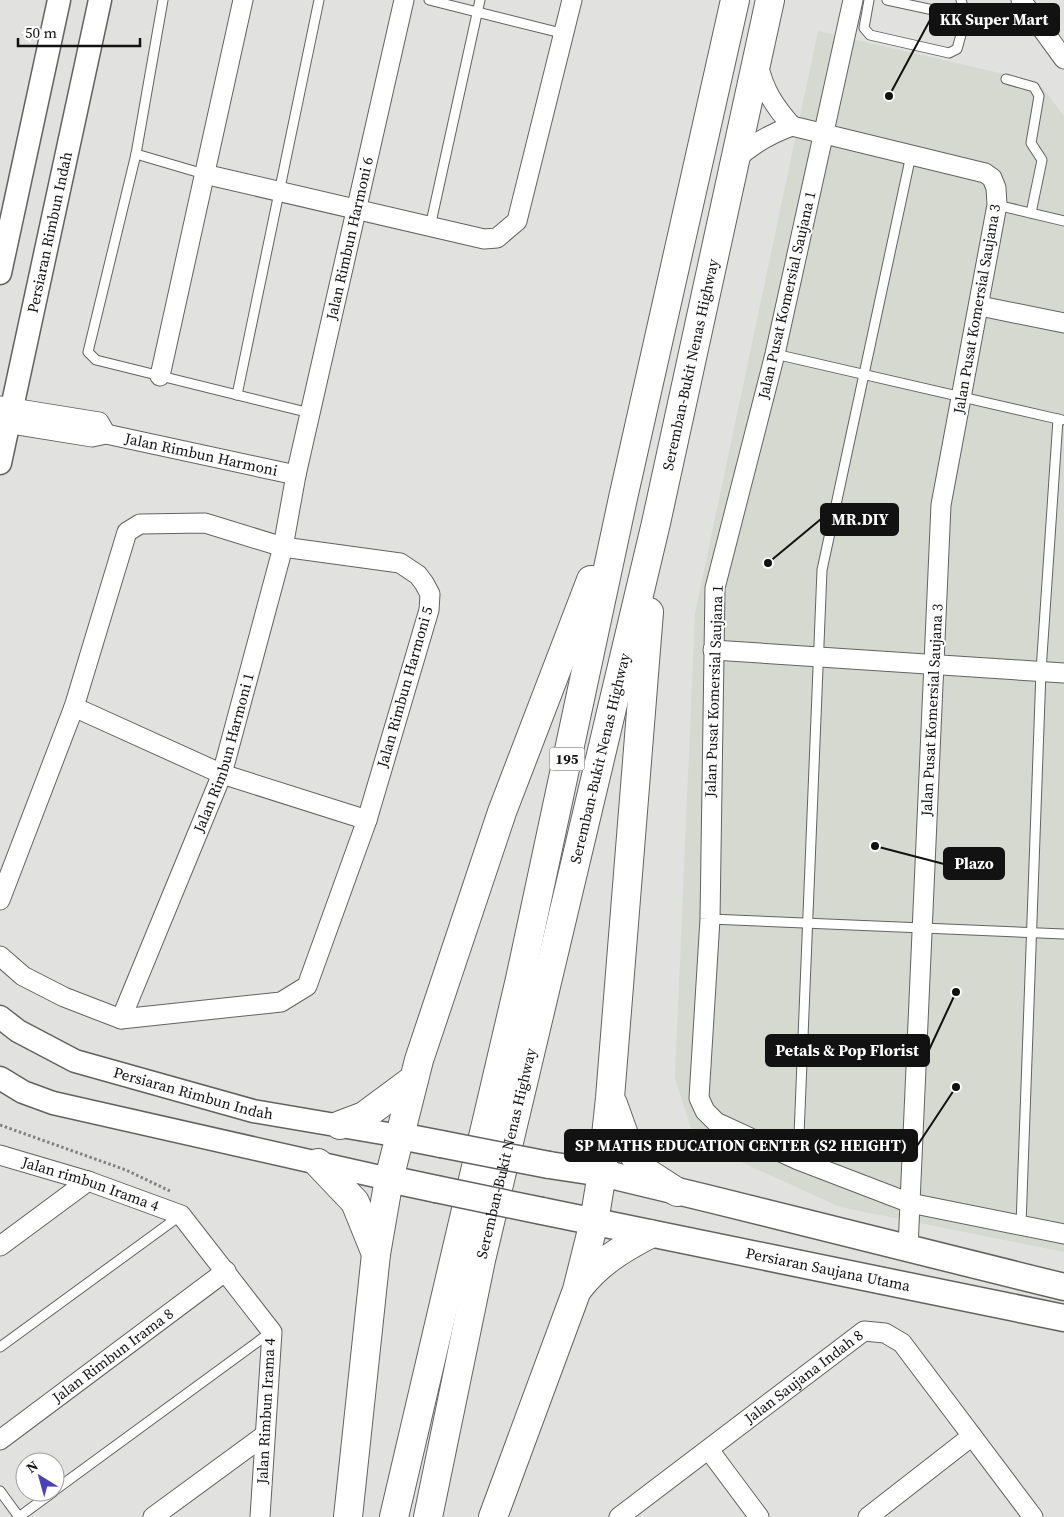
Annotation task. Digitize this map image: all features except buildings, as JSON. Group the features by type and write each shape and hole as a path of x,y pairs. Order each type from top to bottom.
{"highway":[{"name":"Seremban-Bukit Nenas Highway","path":"394,1517 520,979 623,498 735,0"},
{"name":"Seremban-Bukit Nenas Highway","path":"428,1517 481,1260 656,523 770,0"},
{"path":"348,1517 376,1254 389,1179 419,1060 502,812 623,498"},
{"path":"493,1517 577,1290 594,1222 602,1174 610,1098 656,523"},
{"path":"340,1125 364,1116 414,1079"},
{"path":"610,1098 627,1144 644,1170 677,1192"},
{"path":"318,1163 355,1202 376,1254"},
{"path":"577,1290 590,1274 614,1253 650,1234"}],"main road":[{"path":"400,1136 602,1174 1064,1287"},
{"name":"Persiaran Saujana Utama","path":"389,1179 1064,1318"}],"street":[{"path":"0,273 60,0"},
{"name":"Persiaran Rimbun Indah","path":"0,463 5,414 100,0"},
{"path":"160,376 243,0"},
{"name":"Jalan Rimbun Harmoni 6","path":"296,475 404,0"},
{"path":"204,174 484,239 497,238 517,221 572,0"},
{"name":"Jalan Pusat Komersial Saujana 1","path":"853,0 775,354 715,588 710,918 699,1098 705,1111 716,1122 798,1160 910,1203 1064,1234"},
{"path":"1022,0 1064,59"},
{"path":"757,58 763,86 775,108 792,126 911,155"},
{"path":"734,161 749,146 769,135 792,126"},
{"name":"Jalan Pusat Komersial Saujana 3","path":"908,1248 941,505 980,306 997,205 996,188 992,178 985,172 911,155"},
{"path":"980,306 1064,323"},
{"name":"Jalan Rimbun Harmoni","path":"5,414 99,422 106,434 296,475"},
{"name":"Jalan Rimbun Harmoni 1","path":"121,1019 222,774 283,547 296,475"},
{"name":"Jalan Rimbun Harmoni 5","path":"0,900 74,707 127,532 140,524 205,522 283,547 400,563 418,575 430,594 429,610 367,820 307,986 282,1002 121,1019"},
{"path":"713,650 1064,673"},
{"path":"74,707 222,774 367,820"},
{"path":"0,956 23,976 56,993 121,1019"},
{"name":"Persiaran Rimbun Indah","path":"0,1017 18,1031 75,1061 253,1111 400,1136"},
{"path":"0,1078 23,1092 53,1103 389,1179"},
{"name":"Jalan rimbun Irama 4","path":"0,1155 88,1181 181,1215"},
{"path":"0,1246 88,1181"},
{"name":"Jalan Rimbun Irama 4","path":"181,1215 272,1332 260,1517"},
{"name":"Jalan Rimbun Irama 8","path":"0,1440 226,1271"},
{"name":"Jalan Saujana Indah 8","path":"619,1517 864,1332 885,1333 902,1344 1034,1517"},
{"path":"153,1517 265,1435"},
{"path":"868,1517 972,1436"},
{"path":"709,1450 759,1517"}],"lane":[{"path":"163,0 136,154 88,352 96,360 310,413"},
{"path":"237,395 319,0"},
{"path":"429,0 565,34"},
{"path":"430,227 480,0"},
{"path":"869,0 864,28 870,35 949,53 956,49 966,17 961,0"},
{"path":"887,0 966,17"},
{"path":"1006,79 1034,88 1039,96 1031,143 1042,160 1031,213"},
{"path":"136,154 204,174"},
{"path":"798,1160 822,570 911,155"},
{"path":"997,205 1064,221"},
{"path":"775,354 1061,420 1041,671 1033,933 1020,1225"},
{"path":"710,918 1064,934"},
{"path":"0,1347 181,1215"},
{"path":"65,1483 272,1332"},
{"path":"0,1491 19,1517 39,1502"}],"shaded area":[{"path":"818,31 1038,82 1064,116 1064,1252 840,1207 695,1141 675,1078 695,613"}],"place":[{"name":"KK Super Mart","path":"889,96"},
{"name":"MR.DIY","path":"768,563"},
{"name":"Plazo","path":"875,846"},
{"name":"Petals & Pop Florist","path":"956,992"},
{"name":"SP MATHS EDUCATION CENTER (S2 HEIGHT)","path":"956,1087"}]}
